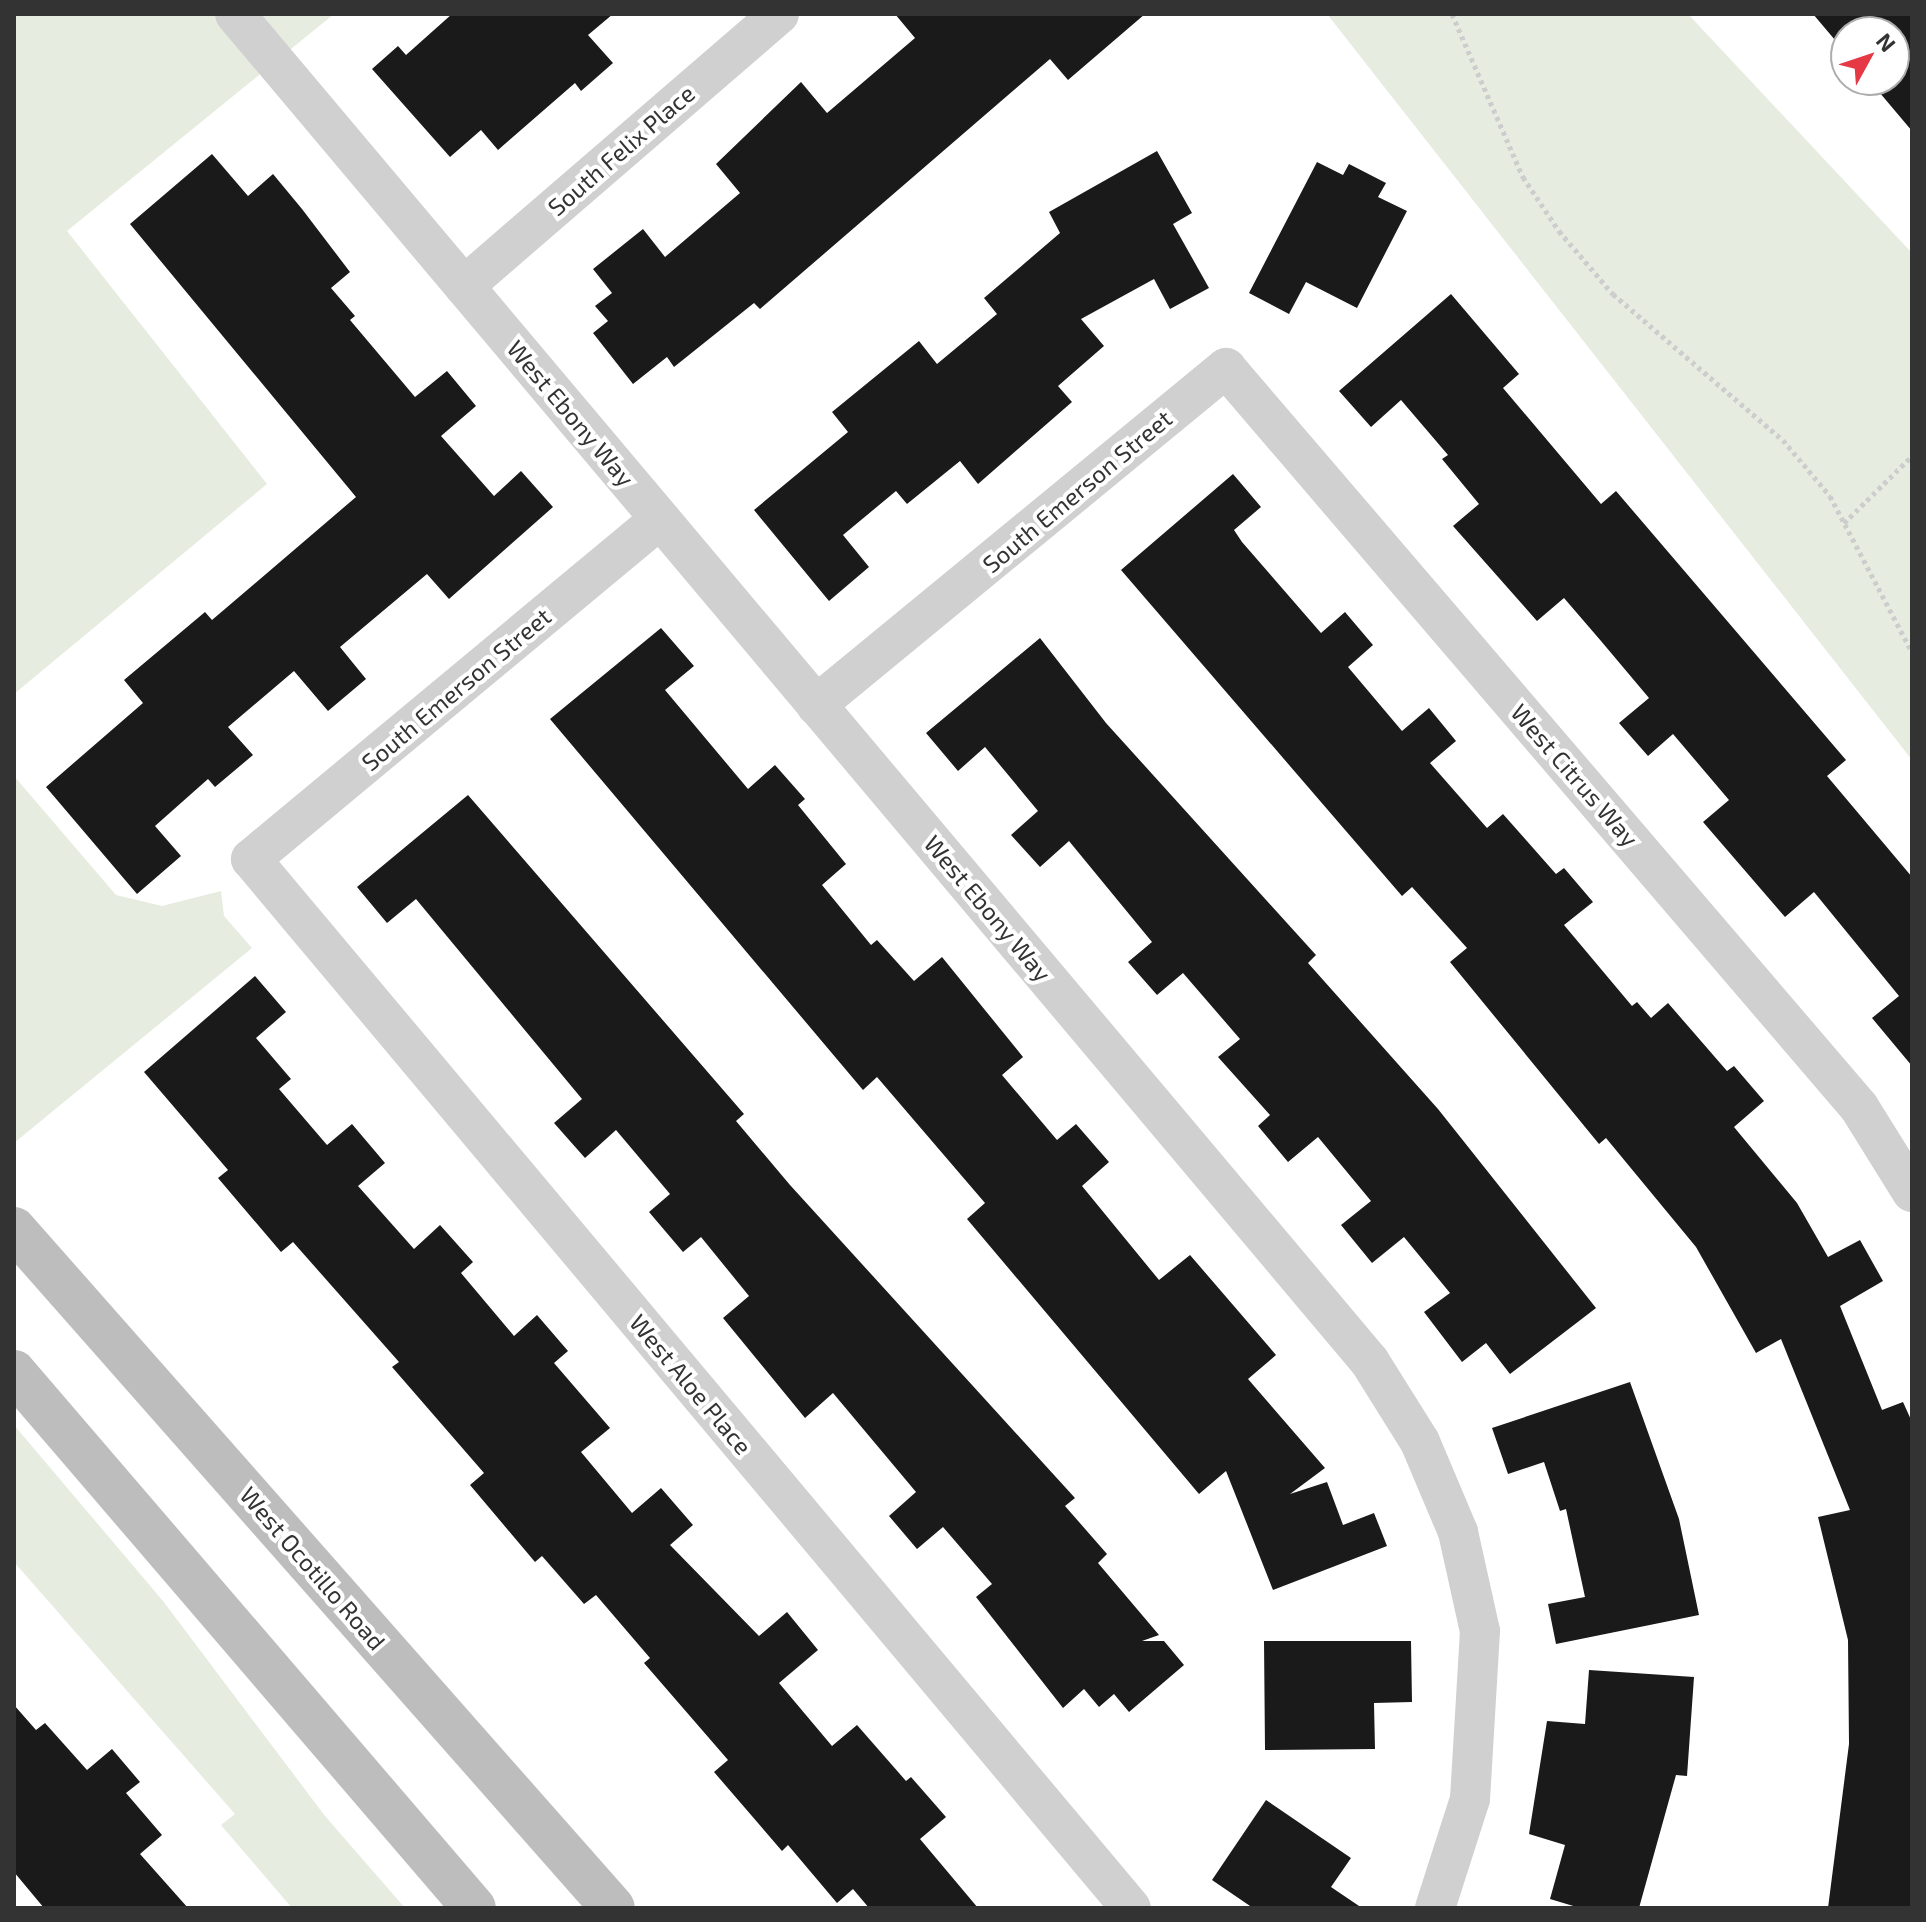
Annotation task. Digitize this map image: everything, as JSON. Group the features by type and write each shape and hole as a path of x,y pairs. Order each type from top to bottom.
{"main road":[{"name":"West Ocotillo Road","path":"14,1229 613,1908"},
{"path":"14,1372 474,1908"}],"street":[{"name":"West Ebony Way","path":"235,14 1370,1362 1420,1442 1458,1532 1480,1631 1470,1799 1435,1908"},
{"name":"South Felix Place","path":"464,286 779,14"},
{"name":"South Emerson Street","path":"816,705 1226,368"},
{"name":"West Citrus Way","path":"1226,368 1859,1107 1912,1192"},
{"name":"South Emerson Street","path":"251,859 660,519"},
{"name":"West Aloe Place","path":"251,859 1131,1908"}],"path":[{"path":"1452,14 1523,177 1559,231 1613,294 1783,440 1844,523 1912,652"},
{"path":"1844,523 1912,456"}],"shaded area":[{"path":"14,14 334,14 67,231 267,484 14,694"},
{"path":"1327,14 1688,14 1912,253 1912,760"},
{"path":"14,776 116,895 162,906 221,891 224,916 252,948 14,1143"},
{"path":"14,1425 163,1601 325,1816 405,1908 292,1908 221,1825 235,1814 14,1562"}],"building":[{"path":"452,14 613,14 588,35 613,63 581,91 575,83 498,150 481,130 450,157 372,69 398,46 406,55"},
{"path":"895,14 1145,14 1068,80 1050,59 760,309 754,303 674,367 667,357 633,384 593,333 608,321 595,306 612,293 593,269 643,229 665,257 740,193 716,164 801,82 827,113 915,38"},
{"path":"1813,14 1912,14 1912,131 1882,96 1910,96 1910,16 1830,16 1830,34"},
{"path":"1157,151 1192,213 1173,224 1209,288 1170,309 1154,279 1081,319 1104,346 1058,386 1072,402 978,484 960,461 907,504 896,491 843,535 869,567 829,601 754,510 848,432 832,412 919,341 937,364 997,314 984,298 1060,233 1049,212"},
{"path":"212,154 248,196 273,174 350,272 331,288 355,316 350,320 415,397 447,371 476,406 441,436 494,496 521,471 553,507 449,599 427,574 340,647 366,679 328,711 294,671 228,727 253,755 215,787 208,779 155,826 181,856 137,894 46,787 143,703 124,680 205,612 212,620 356,497 130,224"},
{"path":"1317,162 1343,175 1349,164 1386,183 1378,197 1407,211 1357,308 1306,282 1289,314 1249,293"},
{"path":"1451,294 1519,374 1503,388 1601,504 1616,491 1846,760 1827,776 1912,877 1912,1066 1872,1018 1899,996 1814,892 1785,917 1703,822 1729,800 1673,734 1648,756 1619,723 1649,698 1601,641 1564,598 1537,621 1453,526 1479,504 1442,459 1448,455 1401,400 1371,427 1339,391"},
{"path":"1233,474 1261,507 1234,530 1242,542 1321,633 1345,612 1373,645 1348,667 1402,731 1429,708 1456,741 1430,763 1487,828 1503,814 1556,874 1564,868 1593,902 1564,925 1632,1006 1637,1002 1651,1018 1668,1003 1727,1071 1734,1066 1764,1101 1734,1127 1797,1203 1828,1257 1860,1240 1883,1281 1840,1306 1882,1410 1903,1402 1912,1422 1912,1908 1828,1908 1849,1744 1848,1640 1818,1517 1850,1510 1781,1339 1756,1353 1696,1247 1606,1138 1599,1144 1450,962 1467,948 1412,887 1402,896 1121,570"},
{"path":"661,628 694,666 665,690 748,789 775,765 805,799 798,805 846,864 822,885 871,945 877,940 914,981 942,957 1023,1057 1002,1075 1057,1140 1076,1124 1109,1162 1082,1186 1159,1280 1190,1255 1276,1355 1248,1379 1325,1468 1290,1494 1327,1482 1343,1525 1374,1513 1387,1546 1273,1590 1226,1471 1199,1494 967,1219 985,1203 877,1077 863,1090 550,719"},
{"path":"1040,638 1106,723 1316,955 1308,963 1438,1109 1596,1308 1510,1374 1486,1343 1462,1362 1424,1312 1450,1293 1404,1237 1372,1263 1341,1225 1371,1201 1318,1137 1288,1162 1258,1126 1270,1115 1218,1057 1240,1039 1183,973 1157,995 1128,962 1152,942 1069,841 1040,867 1011,835 1038,811 985,747 958,771 926,733"},
{"path":"468,795 744,1114 736,1121 790,1185 1075,1498 1065,1506 1107,1554 1098,1563 1159,1635 1142,1641 1164,1641 1184,1665 1129,1712 1114,1694 1099,1707 1084,1689 1063,1708 976,1597 992,1584 943,1527 917,1549 889,1516 916,1492 833,1393 805,1418 723,1318 749,1296 701,1237 683,1252 649,1212 670,1194 616,1130 585,1158 554,1123 582,1099 416,899 387,923 357,887"},
{"path":"255,976 286,1012 256,1038 291,1079 279,1089 327,1145 352,1124 385,1163 358,1186 414,1249 440,1225 473,1262 461,1273 514,1336 537,1315 568,1351 554,1363 610,1428 581,1452 632,1513 661,1488 693,1525 670,1545 759,1636 787,1612 818,1650 779,1683 832,1746 857,1725 906,1781 911,1777 946,1817 920,1839 978,1908 869,1908 853,1889 837,1903 788,1845 782,1851 714,1772 728,1760 644,1663 650,1658 596,1595 584,1604 542,1556 535,1562 470,1485 484,1473 392,1367 399,1362 293,1242 281,1252 218,1178 228,1170 144,1072"},
{"path":"1630,1382 1679,1519 1699,1615 1556,1644 1548,1604 1585,1597 1566,1509 1560,1511 1544,1462 1508,1474 1492,1428"},
{"path":"1264,1641 1411,1641 1412,1702 1374,1703 1375,1749 1265,1750"},
{"path":"1589,1670 1694,1677 1687,1776 1676,1775 1639,1908 1580,1908 1550,1899 1565,1845 1529,1834 1547,1721 1585,1724"},
{"path":"14,1705 36,1730 45,1723 87,1770 112,1749 140,1782 126,1793 162,1835 140,1854 188,1908 44,1908 14,1872"},
{"path":"1266,1800 1351,1858 1331,1887 1362,1908 1253,1908 1212,1880"}]}
